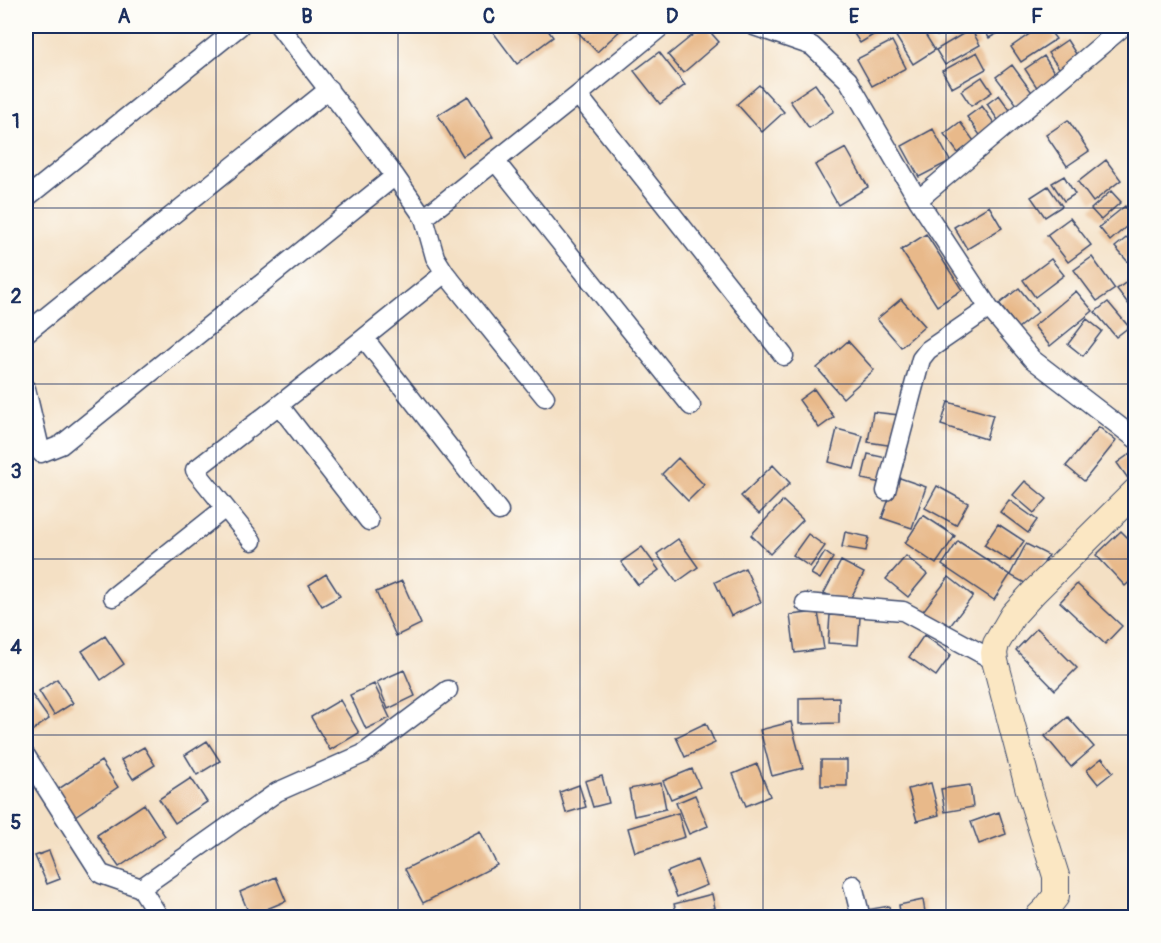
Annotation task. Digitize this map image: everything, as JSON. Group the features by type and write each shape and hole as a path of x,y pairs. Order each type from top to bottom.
{"street":[{"path":"26,198 240,26"},
{"path":"279,26 329,89 424,218 435,257 445,273 545,397"},
{"path":"424,218 662,26"},
{"path":"753,26 812,46 848,80 918,200 989,308 1032,359 1136,439"},
{"path":"918,200 1124,26"},
{"path":"26,333 329,89"},
{"path":"578,95 784,356"},
{"path":"495,161 691,406"},
{"path":"26,389 41,453 61,445 394,176"},
{"path":"252,541 195,470 445,273"},
{"path":"886,491 921,359 928,350 989,308"},
{"path":"364,338 499,511"},
{"path":"279,405 369,521"},
{"path":"1037,918 1056,896 1056,876 1029,790 995,662 996,644 1013,615 1034,592 1136,491"},
{"path":"113,597 225,508"},
{"path":"805,603 903,611 995,662"},
{"path":"141,888 277,792 363,754 448,690"},
{"path":"26,756 100,874 141,888 160,918"},
{"path":"853,885 861,918"}],"building":[{"path":"493,26 545,26 553,37 517,64 490,28"},
{"path":"572,26 625,26 597,52"},
{"path":"704,26 719,42 683,73 668,55"},
{"path":"849,26 888,26 860,43"},
{"path":"899,26 920,26 935,50 913,64 892,30"},
{"path":"931,26 954,26 937,36"},
{"path":"982,26 1011,26 989,38"},
{"path":"1041,26 1046,26 1056,39 1021,62 1011,47"},
{"path":"971,29 980,45 945,65 936,50"},
{"path":"1067,40 1080,60 1062,72 1048,53"},
{"path":"892,41 906,68 872,86 857,59"},
{"path":"659,52 685,85 660,104 634,71"},
{"path":"977,52 986,69 952,88 942,71"},
{"path":"1044,56 1057,77 1038,89 1025,69"},
{"path":"1012,65 1034,95 1018,106 996,77"},
{"path":"982,77 992,92 971,106 961,91"},
{"path":"815,84 834,111 809,128 790,101"},
{"path":"759,85 784,112 762,132 737,104"},
{"path":"999,95 1015,117 1002,126 987,104"},
{"path":"468,96 493,137 463,156 438,115"},
{"path":"982,106 997,127 982,138 967,117"},
{"path":"1068,120 1089,151 1067,166 1046,135"},
{"path":"960,122 974,141 958,153 944,134"},
{"path":"933,129 950,161 919,177 902,146"},
{"path":"846,148 868,187 838,205 815,165"},
{"path":"1106,160 1121,180 1093,202 1078,182"},
{"path":"1064,176 1075,194 1064,201 1052,183"},
{"path":"1048,186 1062,206 1045,217 1031,197"},
{"path":"1111,191 1121,202 1101,220 1091,209"},
{"path":"989,206 1002,228 967,249 954,227"},
{"path":"1125,206 1135,219 1110,241 1099,227"},
{"path":"1070,218 1091,245 1068,262 1047,235"},
{"path":"1136,230 1136,256 1128,262 1115,247"},
{"path":"926,234 962,290 937,306 901,250"},
{"path":"1092,257 1115,289 1097,301 1074,270"},
{"path":"1051,259 1064,275 1035,297 1023,280"},
{"path":"1131,279 1136,285 1136,314 1117,289"},
{"path":"1019,288 1038,312 1018,328 999,304"},
{"path":"1076,291 1093,311 1050,346 1034,326"},
{"path":"901,299 925,326 901,347 877,319"},
{"path":"1108,302 1129,327 1116,337 1095,312"},
{"path":"1087,319 1102,331 1083,356 1068,344"},
{"path":"848,341 874,370 843,398 817,368"},
{"path":"814,389 834,417 819,428 799,400"},
{"path":"948,402 993,415 986,439 941,425"},
{"path":"873,412 899,415 894,446 868,442"},
{"path":"1099,427 1116,441 1084,481 1066,466"},
{"path":"837,429 863,436 854,469 829,462"},
{"path":"1131,453 1136,460 1136,482 1132,484 1117,463"},
{"path":"868,454 891,459 886,484 862,479"},
{"path":"678,458 704,485 688,501 662,474"},
{"path":"773,465 790,483 759,514 741,496"},
{"path":"897,477 926,487 912,528 882,518"},
{"path":"1025,481 1047,499 1034,513 1013,495"},
{"path":"937,486 968,503 956,525 925,508"},
{"path":"1009,500 1037,520 1028,533 1000,512"},
{"path":"783,501 803,520 770,554 751,535"},
{"path":"923,515 955,536 936,564 905,543"},
{"path":"998,524 1024,541 1010,561 984,545"},
{"path":"1121,531 1136,546 1136,576 1125,586 1096,555"},
{"path":"845,532 869,537 866,551 842,547"},
{"path":"808,534 825,546 810,567 793,555"},
{"path":"678,539 698,567 677,582 657,554"},
{"path":"958,541 1010,575 994,600 942,565"},
{"path":"1026,544 1048,555 1032,587 1010,575"},
{"path":"642,547 659,570 638,585 621,562"},
{"path":"825,552 833,558 820,579 811,574"},
{"path":"906,556 927,574 908,597 886,579"},
{"path":"841,561 864,573 847,605 824,593"},
{"path":"745,568 761,602 731,616 715,582"},
{"path":"326,574 340,596 322,606 309,585"},
{"path":"949,577 973,596 947,630 923,611"},
{"path":"402,581 421,624 396,636 376,592"},
{"path":"1077,584 1122,626 1105,644 1060,602"},
{"path":"26,608 35,619 26,628"},
{"path":"818,612 824,649 795,653 790,615"},
{"path":"830,615 860,617 858,645 828,643"},
{"path":"1037,628 1077,668 1055,690 1016,650"},
{"path":"924,635 951,655 936,676 909,657"},
{"path":"105,636 124,664 101,680 82,651"},
{"path":"404,670 415,696 388,709 377,682"},
{"path":"57,679 73,703 54,715 39,691"},
{"path":"374,684 390,718 366,729 350,695"},
{"path":"30,692 49,719 27,734 26,696"},
{"path":"839,697 839,723 799,724 799,698"},
{"path":"340,700 359,733 330,750 311,717"},
{"path":"1068,717 1094,747 1071,767 1045,736"},
{"path":"791,722 803,768 772,776 760,730"},
{"path":"706,723 715,743 685,757 676,737"},
{"path":"207,741 220,761 197,775 185,755"},
{"path":"144,747 155,765 133,779 121,760"},
{"path":"1102,758 1113,772 1098,784 1087,770"},
{"path":"821,760 847,760 847,786 821,786"},
{"path":"101,761 118,787 72,818 54,792"},
{"path":"757,764 770,796 746,806 733,774"},
{"path":"692,769 700,787 671,799 663,781"},
{"path":"602,776 609,803 593,807 585,781"},
{"path":"191,778 207,802 175,823 159,799"},
{"path":"661,783 666,809 634,816 629,789"},
{"path":"931,783 939,815 917,821 908,789"},
{"path":"579,785 586,807 566,813 560,792"},
{"path":"970,785 973,807 945,812 941,789"},
{"path":"695,795 708,826 689,834 676,803"},
{"path":"144,804 165,836 119,867 97,835"},
{"path":"999,812 1006,834 979,844 971,822"},
{"path":"678,813 685,837 635,852 628,828"},
{"path":"480,831 497,865 423,903 405,869"},
{"path":"49,851 60,879 47,884 35,856"},
{"path":"697,860 707,885 677,897 667,872"},
{"path":"276,877 286,901 250,916 240,892"},
{"path":"712,894 715,908 678,918 674,904"},
{"path":"923,900 926,918 901,918 899,905"},
{"path":"889,906 891,918 868,918 866,910"}]}
